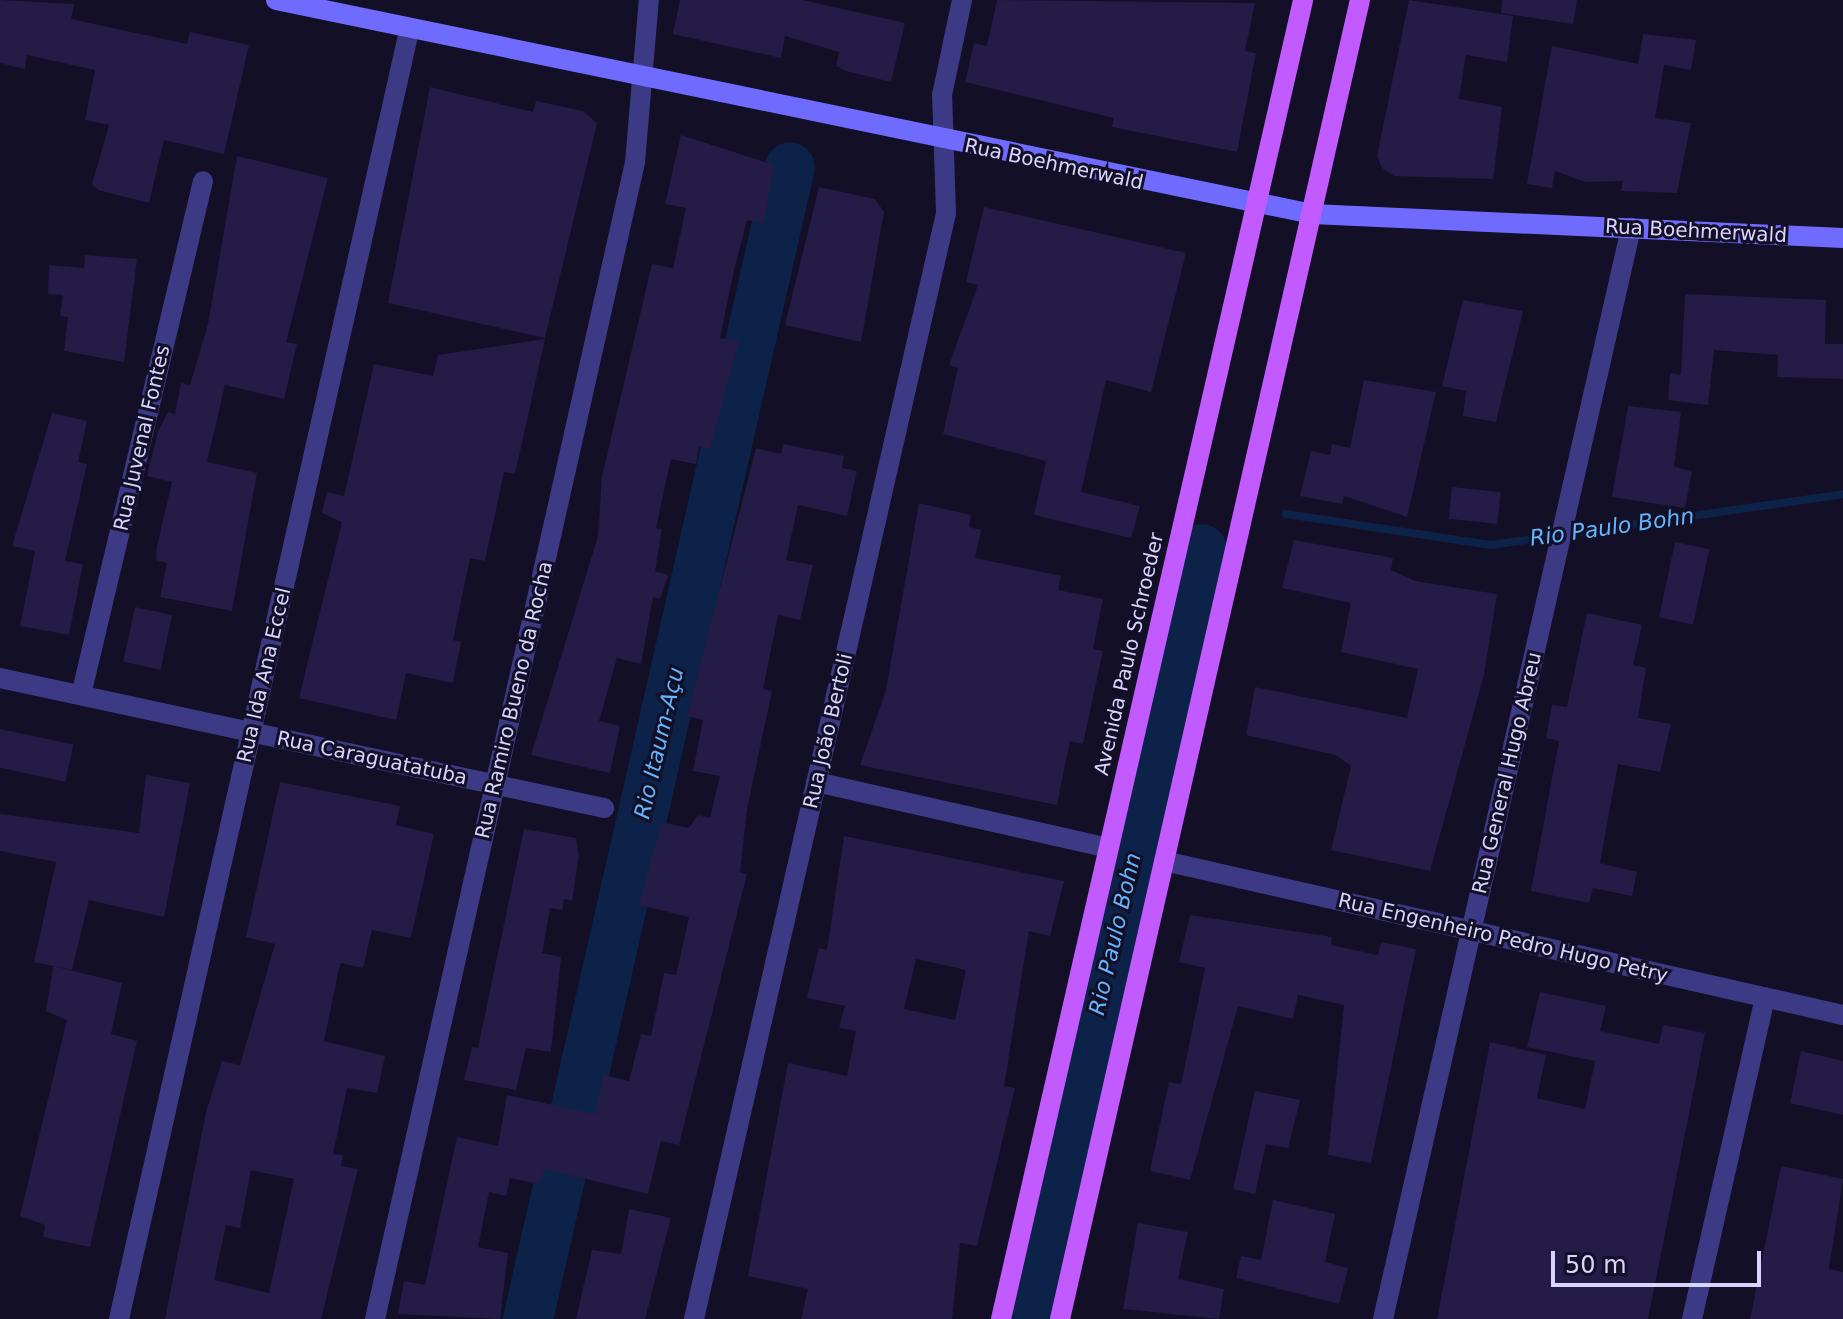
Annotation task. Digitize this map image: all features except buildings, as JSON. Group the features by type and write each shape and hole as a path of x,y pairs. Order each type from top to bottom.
{"main road":[{"name":"Rua Boehmerwald","path":"276,0 303,3 409,31 641,80 1312,214 1463,227 1631,228 1843,238"},
{"name":"Avenida Paulo Schroeder","path":"1001,1319 1303,0"},
{"path":"1060,1319 1360,0"}],"street":[{"name":"Rua Ramiro Bueno da Rocha","path":"375,1319 635,162 649,0"},
{"name":"Rua João Bertoli","path":"694,1319 946,213 942,95 962,0"},
{"name":"Rua Ida Ana Eccel","path":"119,1319 409,31"},
{"name":"Rua Juvenal Fontes","path":"81,695 203,181"},
{"name":"Rua General Hugo Abreu","path":"1383,1319 1631,228"},
{"name":"Rua Caraguatatuba","path":"0,678 604,808"},
{"path":"816,782 1109,848"},
{"name":"Rua Engenheiro Pedro Hugo Petry","path":"1164,861 1843,1015"},
{"path":"1692,1319 1765,997"}],"waterway":[{"name":"Rio Itaum-Açu","path":"528,1319 790,167"},
{"name":"Rio Paulo Bohn","path":"1286,514 1491,545 1843,494"},
{"name":"Rio Paulo Bohn","path":"1029,1319 1202,549"}]}
